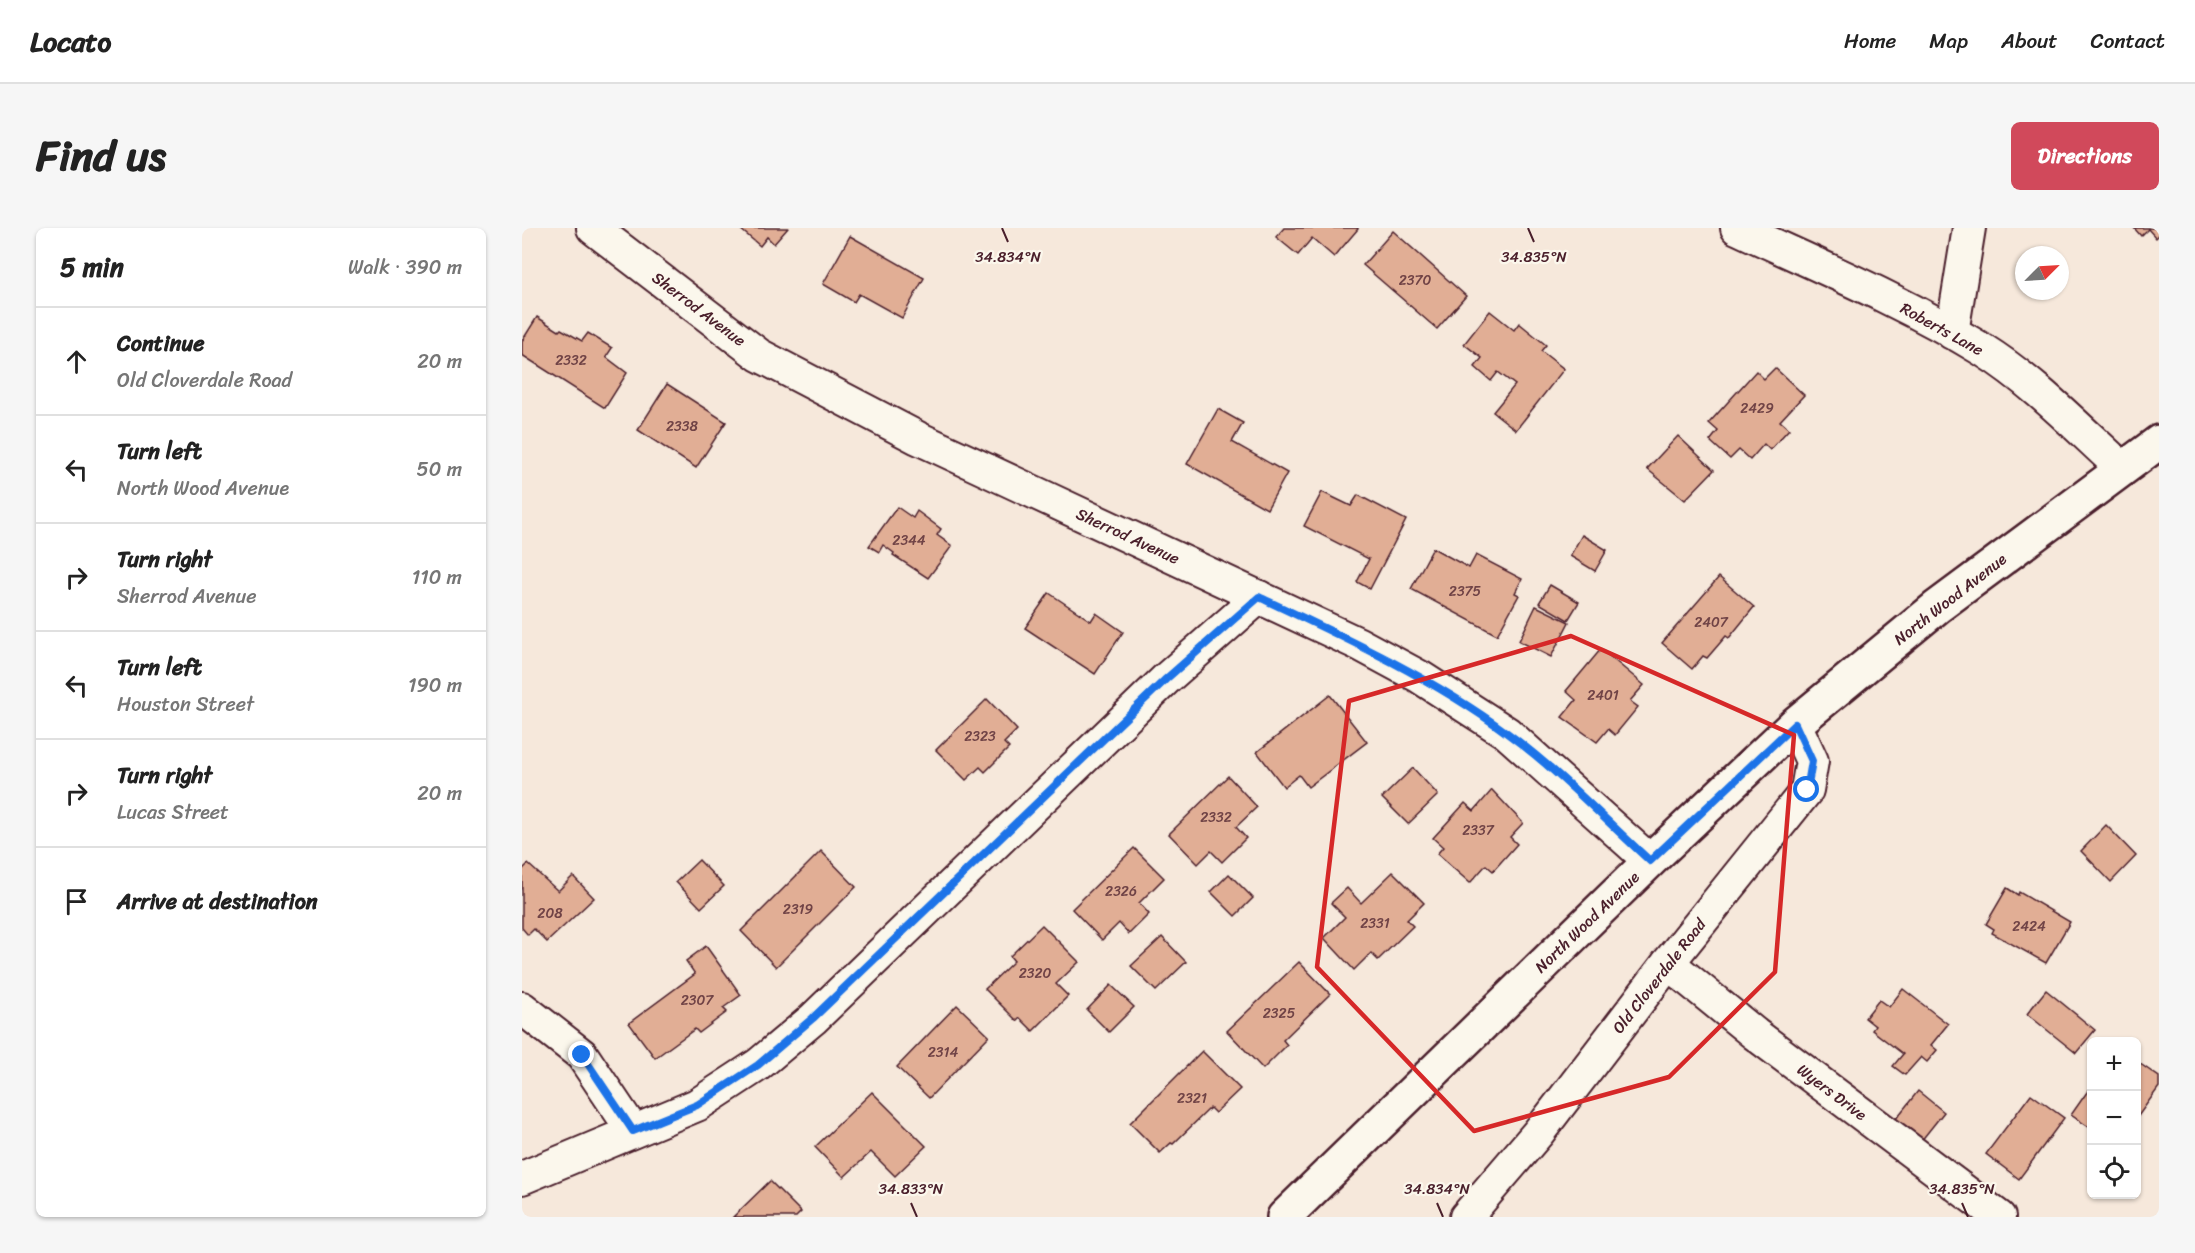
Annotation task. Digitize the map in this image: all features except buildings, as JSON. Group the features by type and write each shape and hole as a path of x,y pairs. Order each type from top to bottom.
{"main road":[{"name":"North Wood Avenue","path":"1284,1217 1650,861 1795,724 1937,607 2159,442"}],"street":[{"name":"Sherrod Avenue","path":"592,228 759,355 918,438 1359,644 1420,677 1507,733 1650,861"},
{"name":"Roberts Lane","path":"1737,228 1856,282 1984,351 2044,397 2122,468"},
{"path":"1952,333 1969,228"},
{"path":"522,1178 697,1105 758,1065 813,1018 1166,679 1259,597"},
{"name":"Old Cloverdale Road","path":"1466,1217 1538,1133 1668,963 1807,790 1812,761 1795,724"},
{"name":"Wyers Drive","path":"1668,963 1755,1034 1999,1217"},
{"path":"522,1008 582,1055 633,1131"}],"highlighted area":[{"path":"1571,636 1794,735 1775,972 1669,1077 1474,1131 1317,967 1349,701"}],"route":[{"path":"582,1055 633,1131 697,1105 758,1065 813,1018 1166,679 1259,597 1359,644 1420,677 1507,733 1559,777 1650,861 1795,724 1812,761 1807,790"}]}
